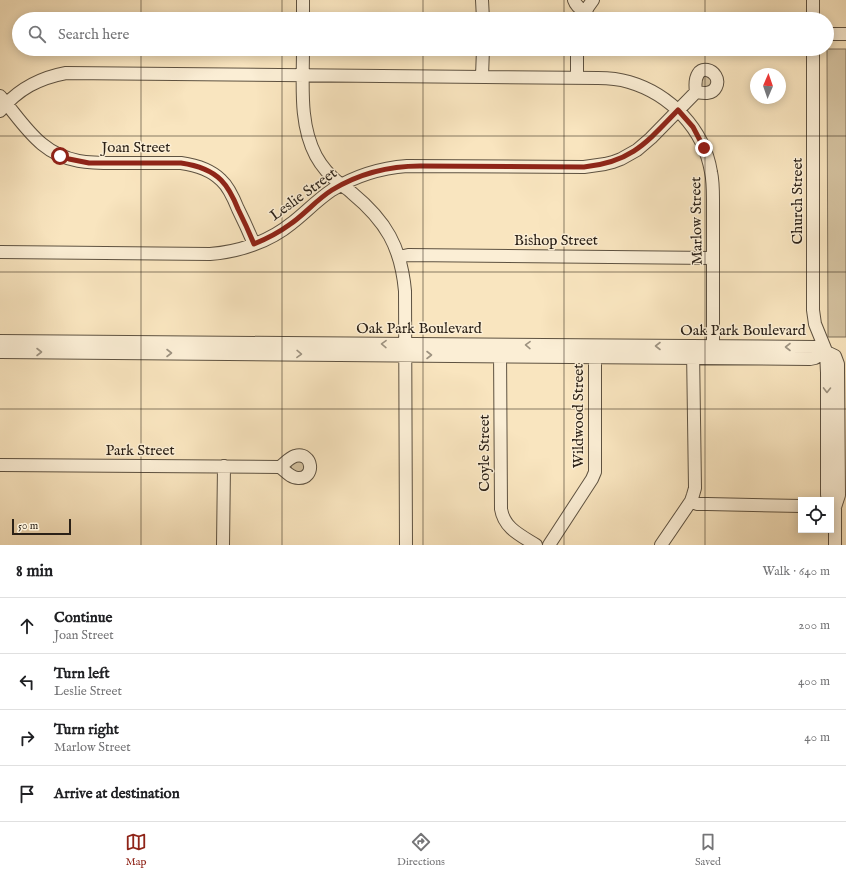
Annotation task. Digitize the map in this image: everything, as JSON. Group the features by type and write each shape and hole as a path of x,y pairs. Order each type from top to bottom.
{"street":[{"path":"303,0 303,12"},
{"path":"482,0 483,12"},
{"path":"574,0 575,4 581,12"},
{"path":"586,12 593,0"},
{"path":"813,0 813,12"},
{"path":"834,34 846,34"},
{"path":"303,56 304,120 309,140 324,168 334,179 363,202 375,214 390,236 399,257 403,272 405,291 406,545"},
{"path":"482,76 483,56"},
{"path":"577,56 577,77"},
{"name":"Church Street","path":"813,56 813,310 815,324 826,351 835,356 838,364 832,407 833,452 839,495 837,504 835,545"},
{"name":"Marlow Street","path":"2,104 33,84 47,78 66,73 577,77 610,78 635,83 658,94 678,110 699,136 709,162 713,187 713,352"},
{"name":"Leslie Street","path":"0,252 210,254 232,251 254,244 278,232 290,225 332,190 350,180 373,172 407,166 584,167 605,164 621,159 644,145 696,92"},
{"name":"Joan Street","path":"2,104 41,144 54,153 69,159 89,163 181,163 205,169 226,185 254,244"},
{"name":"Bishop Street","path":"399,257 408,255 713,258"},
{"name":"Oak Park Boulevard","path":"0,341 138,347 713,352 810,359 815,358 826,351"},
{"name":"Oak Park Boulevard","path":"0,352 138,347"},
{"name":"Coyle Street","path":"500,350 500,497 502,514 507,524 511,528 536,545"},
{"name":"Wildwood Street","path":"549,545 594,476 595,351"},
{"path":"661,545 691,501 695,488 693,352"},
{"name":"Park Street","path":"0,465 280,467"},
{"path":"223,545 224,466"},
{"path":"691,501 698,504 798,506"}],"shaded area":[{"path":"834,49 846,49 846,337 828,337 827,56 834,56"},
{"path":"708,75 713,81 709,88 701,87 701,77"},
{"path":"294,461 303,461 305,466 301,473 292,471 291,466"}],"route":[{"path":"60,156 89,163 181,163 205,169 226,185 254,244 290,225 322,197 350,180 373,172 395,167 596,166 621,159 637,150 644,145 678,110 693,127 704,148"}]}
